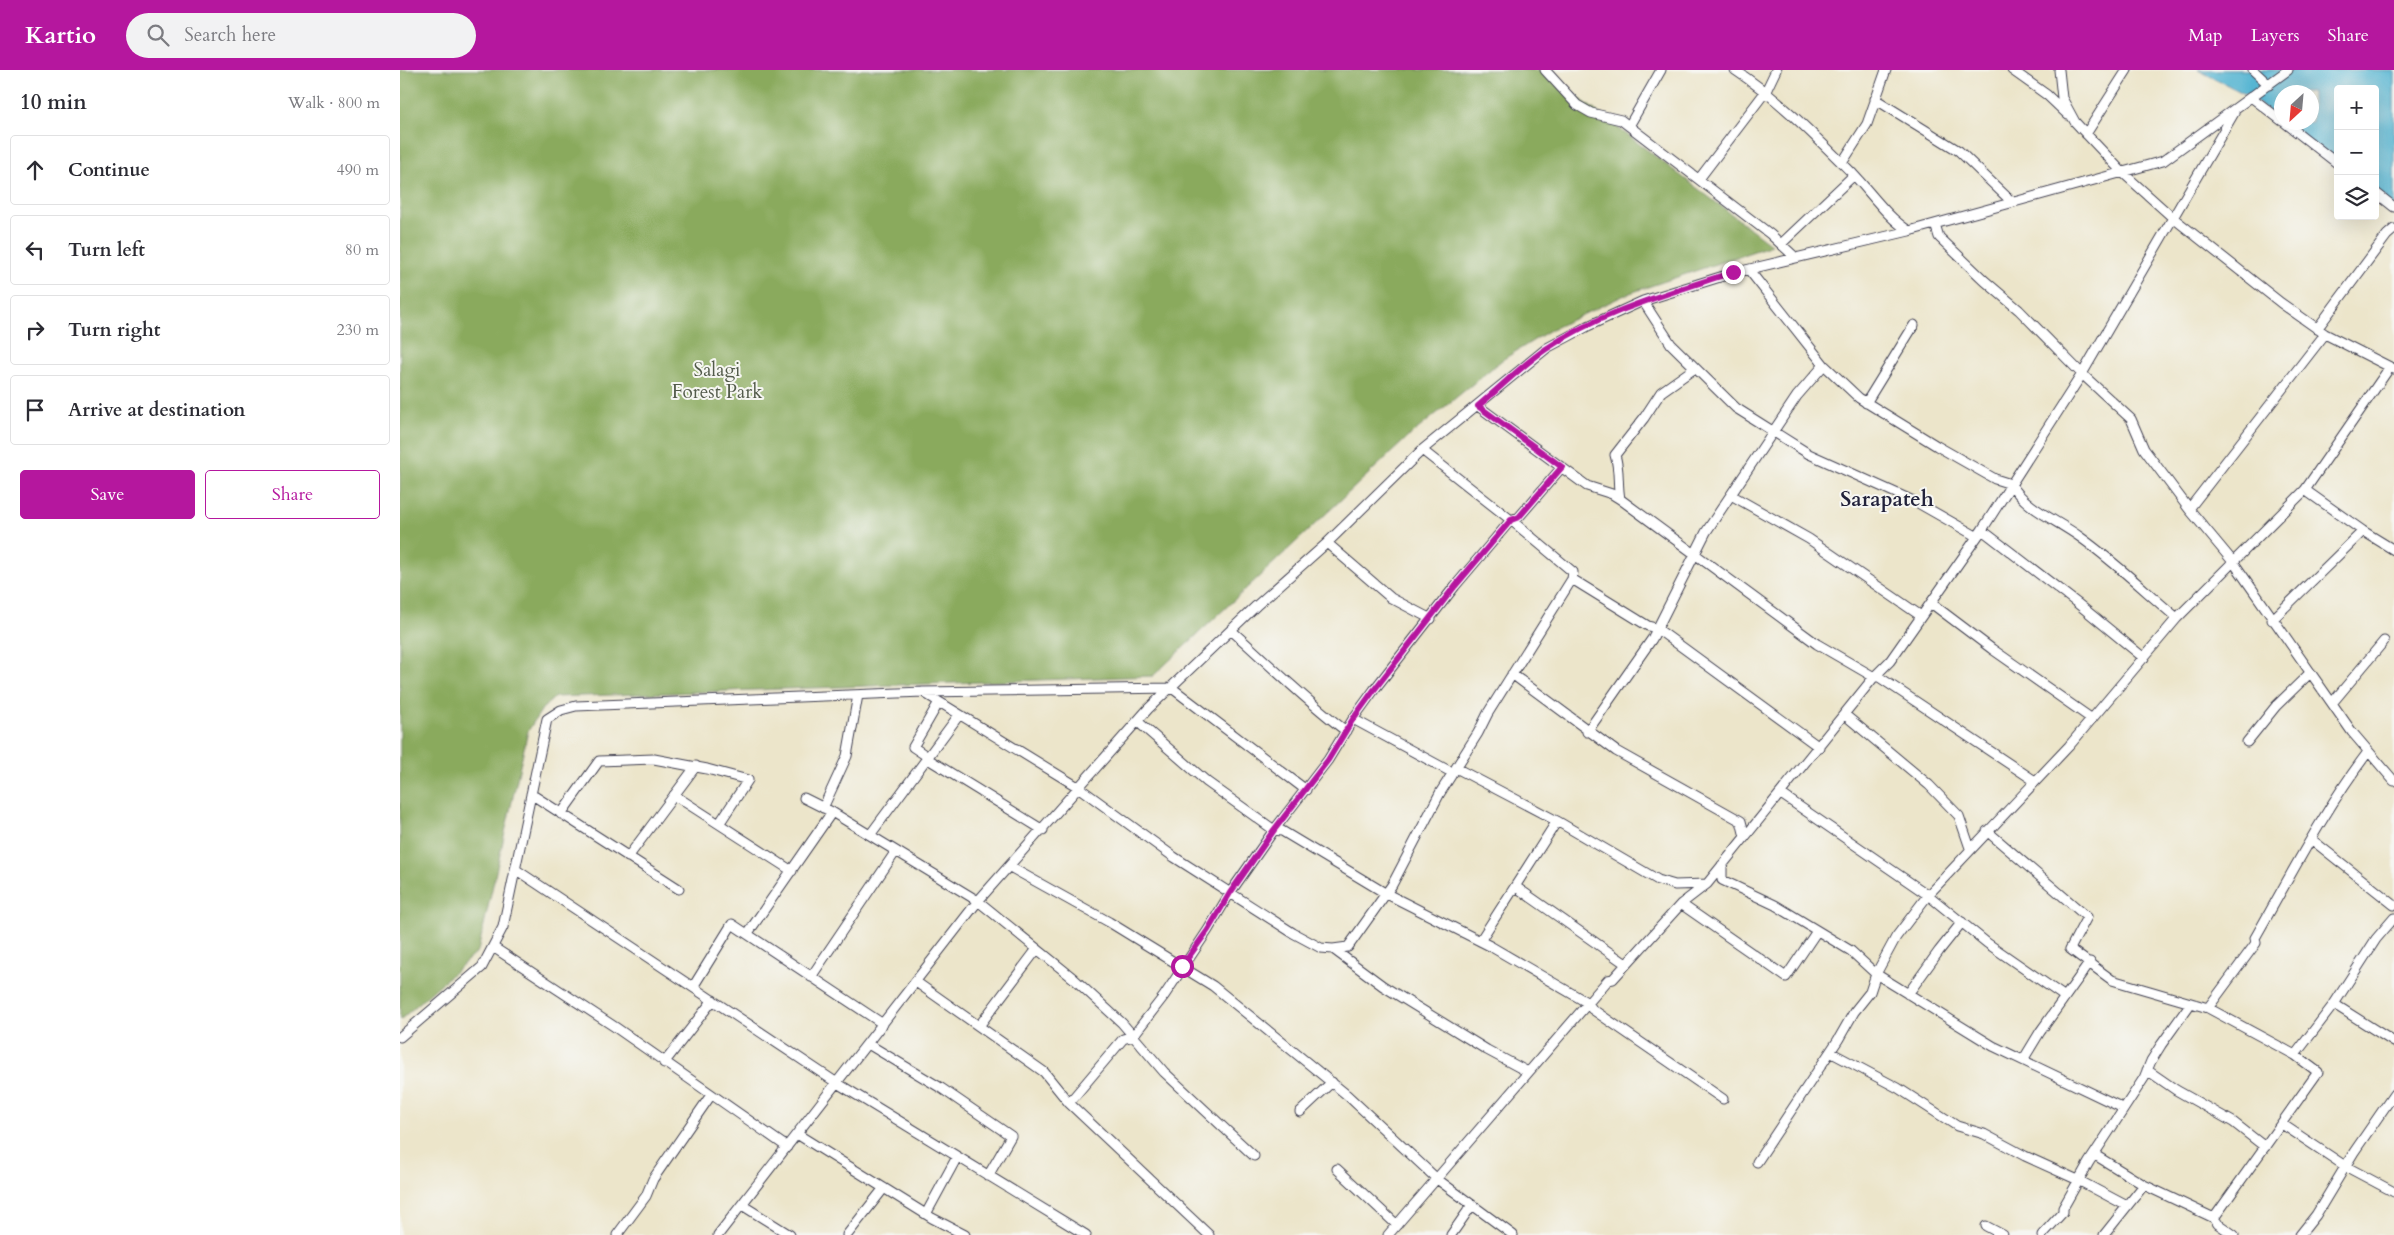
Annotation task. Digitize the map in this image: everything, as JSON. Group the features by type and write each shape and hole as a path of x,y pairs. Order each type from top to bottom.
{"street":[{"path":"1545,70 1577,104 1591,113 1621,120 1699,179 1795,257"},
{"path":"1629,126 1661,70"},
{"path":"1735,70 1766,91 1854,175 1898,224 1909,231"},
{"path":"1699,179 1766,91 1776,70"},
{"path":"1842,163 1867,124 1886,70"},
{"path":"1757,1162 1830,1052 1854,1012 1870,992 1876,974 1896,937 1928,894 2092,719 2177,618 2305,490 2392,368 2321,332 2281,303 2172,217 2122,172 2075,122 2047,96 2012,70"},
{"path":"2059,70 2062,98 2075,122"},
{"path":"2086,134 2127,70"},
{"path":"2253,70 2269,85"},
{"path":"718,1235 978,902 1138,721 1231,630 1327,543 1422,450 1547,348 1588,326 1643,301 1733,272 1749,270 1795,257 1909,231 2163,161 2288,70"},
{"path":"2251,97 2274,115"},
{"path":"1876,99 1959,151 2012,202"},
{"path":"1388,1235 1608,980 1613,978 1681,904 1707,884 1846,715 1874,677 1890,661 1979,533 2082,374 2236,108"},
{"path":"2293,130 2334,161"},
{"path":"1781,244 1854,175"},
{"path":"2379,195 2394,207"},
{"path":"1935,224 1939,237 2019,310 2082,374 2131,419 2144,449 2189,509 2234,563 2272,620 2368,752 2394,781"},
{"path":"2189,509 2321,332 2387,235 2394,229"},
{"path":"1749,270 1833,376 1866,403 1987,474 2011,484 2017,494 2057,524 2079,536 2177,618"},
{"path":"1643,301 1671,344 1736,408 1809,454 1979,533 2077,603 2144,658"},
{"path":"1866,403 1914,325"},
{"path":"1587,732 1652,639 1706,532 1797,396 1824,365"},
{"path":"1620,499 1617,483 1619,467 1615,455 1644,418 1661,392 1695,368"},
{"path":"1478,406 1587,486 1612,494 1620,499 1817,644 1874,677 1879,677 2035,781"},
{"path":"923,692 1078,787 1174,857 1300,937 1321,948 1348,947 1386,893 1454,770 1572,579 1573,572 1422,450"},
{"path":"1069,1103 1123,1039 1133,1036 1164,996 1230,893 1274,830 1328,760 1353,719 1455,586 1511,520 1519,517 1562,467"},
{"path":"2305,490 2363,531 2394,550"},
{"path":"1731,495 1809,539 1921,616"},
{"path":"2272,620 2363,531"},
{"path":"1327,543 1391,598 1430,619"},
{"path":"1572,579 1648,626 1656,628 1819,747"},
{"path":"1931,603 1992,649 2092,719"},
{"path":"1231,630 1305,695 1320,712 1346,731"},
{"path":"2333,702 2384,641"},
{"path":"2247,742 2276,706 2310,673"},
{"path":"1512,674 1587,732 1653,774 1741,821 1745,837"},
{"path":"400,1037 482,967 503,927 548,719 561,710 576,706 858,694 1172,688 1306,790"},
{"path":"823,808 847,756 858,694"},
{"path":"939,702 912,747 928,759 1042,830"},
{"path":"870,835 959,715"},
{"path":"1846,715 1929,786 1958,816 1970,848"},
{"path":"1353,719 1557,821 1658,880 1675,885 1707,884"},
{"path":"1138,721 1207,782 1274,830 1282,831 1386,893 1480,941 1588,1003 1592,1009 1723,1099"},
{"path":"2208,1008 2256,943 2255,938 2311,839 2346,781 2368,752"},
{"path":"561,814 599,761 654,759 696,766 748,780 718,824"},
{"path":"628,857 696,766"},
{"path":"531,794 679,889"},
{"path":"1781,794 1928,894 1987,943 2065,997"},
{"path":"674,795 792,871"},
{"path":"804,798 832,812 978,902 1073,978 1122,1023 1170,1078 1254,1156"},
{"path":"748,933 832,812"},
{"path":"1480,941 1516,888 1557,821"},
{"path":"1987,831 2087,917 2070,949 2112,980 2208,1008 2295,1055 2318,1072 2214,1218"},
{"path":"2311,839 2394,906"},
{"path":"811,977 896,851"},
{"path":"1722,865 1722,880 1775,905 1851,951 1876,974 1993,1046 2124,1108"},
{"path":"1010,867 1109,922 1213,986 1332,1082 1437,1179 1513,1235"},
{"path":"515,869 837,1083 1086,1235"},
{"path":"1516,888 1626,964"},
{"path":"1681,904 1786,978 1817,931"},
{"path":"2295,1055 2334,1004 2376,940 2394,918"},
{"path":"1908,994 1962,922"},
{"path":"693,987 732,924 883,1024"},
{"path":"493,947 615,1027 787,1147"},
{"path":"979,1026 1037,949"},
{"path":"1333,949 1383,986 1487,1050 1528,1072"},
{"path":"2023,1060 2090,962"},
{"path":"916,982 1044,1072 1069,1103 1209,1235"},
{"path":"664,1063 713,1000"},
{"path":"2042,1235 2063,1212 2063,1208 2078,1180 2174,1024 2191,1003"},
{"path":"2334,1004 2394,1042"},
{"path":"868,1044 941,1088 1011,1136 988,1176"},
{"path":"1830,1052 1898,1088 1957,1126 1984,1134 2127,1206"},
{"path":"2147,1070 2176,1090 2233,1122 2265,1147"},
{"path":"1300,1112 1332,1082"},
{"path":"2300,1235 2316,1215 2394,1094"},
{"path":"618,1235 646,1196 653,1179 711,1095"},
{"path":"2282,1124 2346,1166 2394,1192"},
{"path":"797,1134 961,1234"},
{"path":"2095,1155 2144,1185 2214,1218 2218,1224 2234,1235"},
{"path":"926,1214 957,1157"},
{"path":"1337,1169 1397,1225"},
{"path":"2104,1235 2144,1185"},
{"path":"846,1235 884,1188"},
{"path":"742,1205 790,1235"},
{"path":"1451,1235 1472,1205"},
{"path":"1986,1226 2003,1235"}],"green space":[{"name":"Salagi Forest Park","path":"400,70 1542,70 1772,245 1627,294 1552,329 1502,360 1408,437 1153,676 555,697 542,709 528,731 478,951 400,1020"}],"water":[{"path":"2198,70 2394,70 2394,207 2379,195 2379,85 2334,85 2334,161 2293,130 2319,130 2319,85 2274,85 2274,115 2251,97"}],"district":[{"name":"Sarapateh","path":"1887,499"}],"route":[{"path":"1182,966 1208,930 1230,893 1274,830 1328,760 1353,719 1374,690 1455,586 1511,520 1519,517 1562,467 1478,406 1533,358 1547,348 1588,326 1643,301 1733,272"}]}
